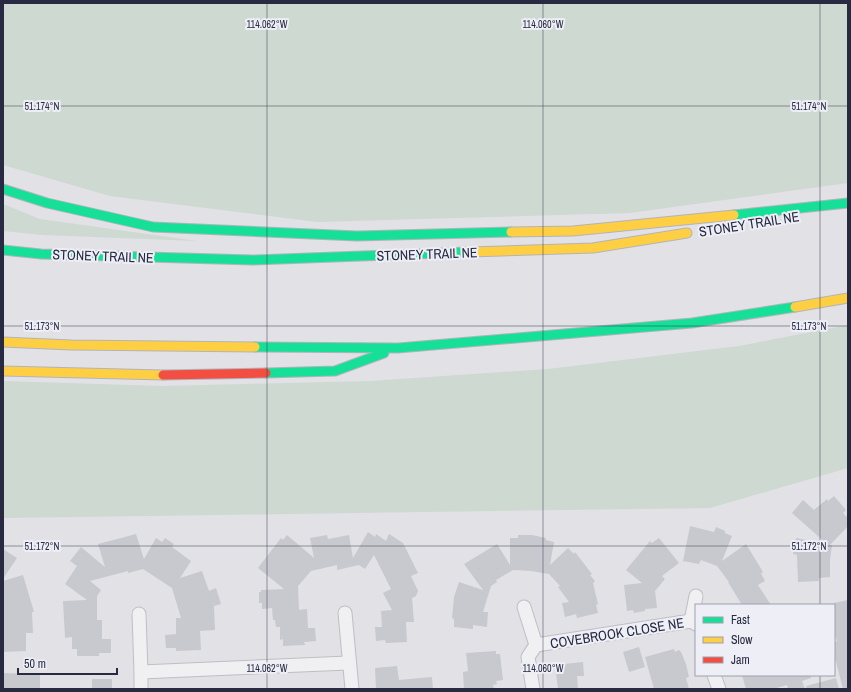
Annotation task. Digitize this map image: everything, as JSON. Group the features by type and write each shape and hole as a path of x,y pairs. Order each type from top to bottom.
{"highway":[{"path":"3,189 47,202 152,227 358,236 573,231 848,203"},
{"name":"STONEY TRAIL NE","path":"778,219 848,209"},
{"name":"STONEY TRAIL NE","path":"3,250 41,254 253,260 593,248 694,232"},
{"path":"3,342 71,345 398,348 692,323 848,298"},
{"path":"3,371 157,375 334,371 398,348"}],"street":[{"path":"695,604 696,596"},
{"path":"524,607 536,645"},
{"path":"694,623 695,610"},
{"path":"345,613 348,663 352,689"},
{"path":"139,614 141,689"},
{"name":"COVEBROOK CLOSE NE","path":"533,689 528,657 536,645 694,623"},
{"path":"141,672 348,663"},
{"path":"714,676 719,689"}],"shaded area":[{"path":"3,3 848,3 848,183 630,213 317,222 110,196 3,165"},
{"path":"3,204 40,219 197,241 43,235 3,231"},
{"path":"848,325 848,468 710,508 3,518 3,381 162,386 371,381 548,369 739,346"}],"building":[{"path":"834,496 846,510 843,513 848,518 848,526 830,545 832,545 830,577 819,578 819,581 798,582 797,555 793,554 796,538 827,544 792,513 803,500 814,510 827,499 828,501"},
{"path":"690,526 714,532 716,527 725,531 725,533 732,536 722,561 746,544 763,572 761,573 765,581 758,585 770,604 741,604 729,582 717,566 701,560 699,564 683,561"},
{"path":"368,532 375,537 376,534 386,541 389,534 403,543 418,573 411,576 418,591 416,596 412,598 414,622 406,622 407,642 386,643 385,640 376,641 375,627 382,627 381,611 392,610 383,593 391,589 374,555 365,569 359,565 337,570 337,565 311,571 298,586 299,610 307,609 308,628 315,628 316,641 304,642 305,645 283,646 283,639 280,640 280,627 276,627 275,620 273,620 272,608 262,609 262,603 259,603 259,592 261,592 261,590 284,589 258,568 281,538 283,540 287,535 314,558 310,538 327,535 328,539 349,535 353,558"},
{"path":"136,534 144,559 156,538 162,542 165,538 174,544 172,547 191,561 180,578 202,571 209,591 216,588 221,604 214,606 215,630 200,631 201,650 176,651 176,648 166,648 165,635 176,634 176,618 181,618 172,588 143,569 128,573 128,571 90,581 101,590 97,596 97,620 102,620 102,639 111,639 111,653 99,653 99,656 77,656 77,649 72,649 72,637 65,638 63,601 87,600 65,584 77,566 70,561 81,547 105,567 98,544"},
{"path":"518,535 532,535 546,538 546,540 554,542 550,565 568,548 574,554 575,552 592,574 590,575 595,581 593,583 598,604 596,605 598,613 577,618 576,614 565,617 562,603 569,602 558,587 560,586 549,574 513,570 496,580 497,582 491,586 483,612 488,612 487,627 473,625 473,629 454,627 454,619 452,618 454,597 459,582 483,590 464,564 497,544 510,565 510,538 518,538"},
{"path":"659,538 679,563 662,576 665,579 655,591 657,608 645,609 645,611 634,613 633,610 627,611 624,585 642,583 626,570 650,541 652,543"},
{"path":"3,549 17,558 3,579"},
{"path":"23,575 34,612 32,612 33,633 26,633 26,651 3,652 3,581"},
{"path":"848,600 848,689 843,689 835,658 835,642 837,641 835,636 834,603"},
{"path":"639,647 645,667 629,672 623,652"},
{"path":"674,649 675,652 679,650 681,652 686,664 689,677 686,678 689,689 654,689 645,657"},
{"path":"496,651 496,654 500,654 503,680 496,681 497,684 493,685 494,689 464,689 463,672 468,671 466,653"},
{"path":"583,662 584,676 577,676 578,689 558,689 555,665"},
{"path":"397,666 399,680 432,677 433,689 376,689 375,668"},
{"path":"3,673 40,674 40,688 3,688"},
{"path":"742,676 811,676 811,678 802,681 805,689 788,689 787,685 773,689 746,689"},
{"path":"836,678 839,689 807,689 806,686"},
{"path":"92,679 112,679 112,689 92,689"}],"traffic: fast":[{"path":"3,189 47,203 153,227 357,236 511,232"},
{"path":"734,215 848,203"},
{"path":"3,250 41,254 253,260 469,252"},
{"path":"255,347 398,348 692,323 795,307"},
{"path":"266,373 335,371 384,353"}],"traffic: slow":[{"path":"511,232 573,231 734,215"},
{"path":"469,252 593,248 687,233"},
{"path":"795,307 848,298"},
{"path":"3,342 71,345 255,347"},
{"path":"3,371 163,375"}],"traffic: jam":[{"path":"163,375 266,373"}]}
